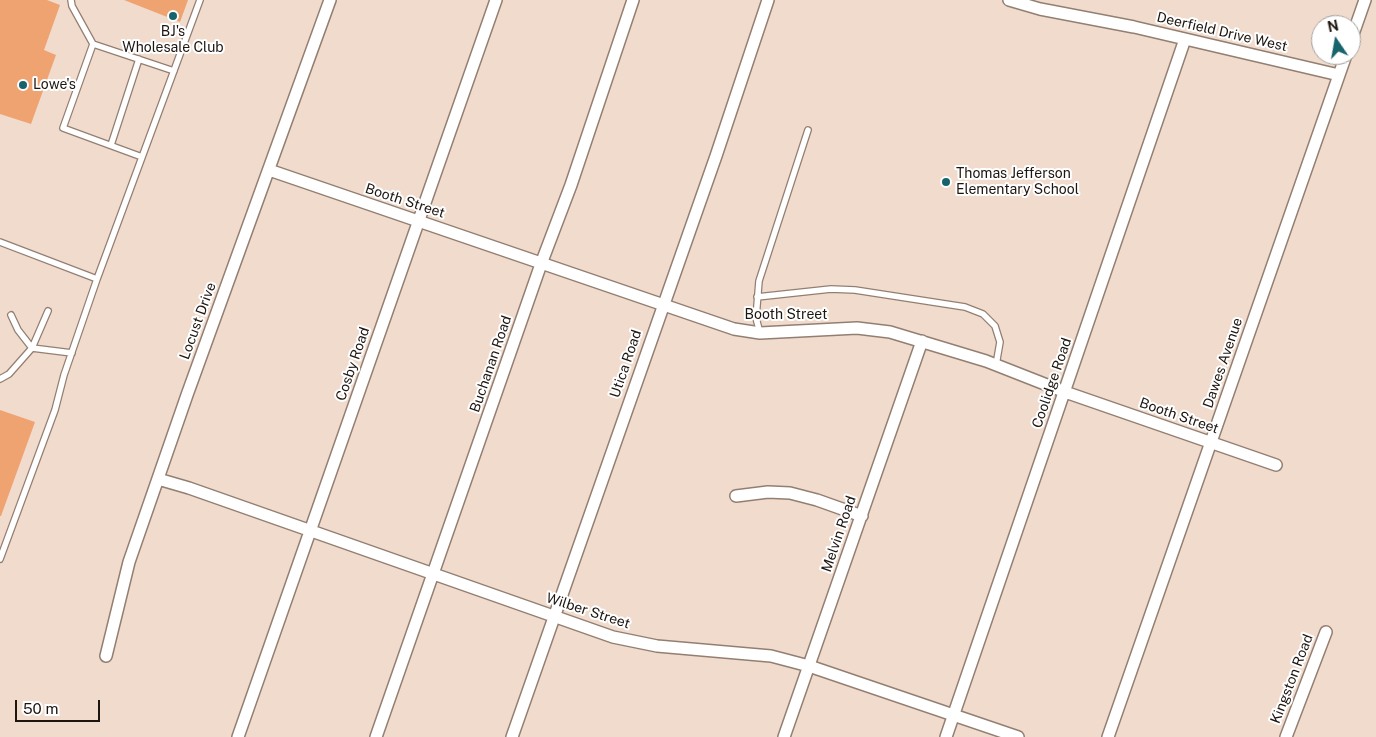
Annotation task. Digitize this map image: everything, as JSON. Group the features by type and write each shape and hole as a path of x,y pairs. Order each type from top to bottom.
{"street":[{"name":"Locust Drive","path":"106,656 129,562 187,395 330,0"},
{"name":"Cosby Road","path":"238,737 496,0"},
{"name":"Buchanan Road","path":"376,737 541,264 571,186 634,0"},
{"name":"Utica Road","path":"512,737 716,156 768,0"},
{"name":"Deerfield Drive West","path":"1009,0 1040,9 1185,38 1339,75"},
{"path":"1360,15 1365,0"},
{"name":"Coolidge Road","path":"946,737 1185,38"},
{"name":"Dawes Avenue","path":"1108,737 1342,65"},
{"name":"Booth Street","path":"269,170 662,306 734,329 760,333 857,328 890,332 996,365 1065,392 1276,465"},
{"name":"Melvin Road","path":"784,737 922,341"},
{"name":"Wilber Street","path":"158,479 189,488 613,637 657,646 771,656 809,666 1018,737"},
{"path":"736,496 768,492 790,493 817,500 862,516"},
{"name":"Kingston Road","path":"1286,737 1326,632"}],"lane":[{"path":"71,0 72,6 93,44 174,71"},
{"path":"0,559 55,410 97,278 200,0"},
{"path":"93,44 62,128 142,157"},
{"path":"110,145 139,59"},
{"path":"760,333 756,318 759,281 808,130"},
{"path":"0,242 97,278"},
{"path":"757,297 831,289 855,290 965,307 983,314 995,326 1000,342 996,365"},
{"path":"0,379 9,374 32,348 48,311"},
{"path":"11,315 18,330 32,348 72,353"}],"building":[{"name":"Lowe's","path":"0,0 47,0 60,5 44,50 56,55 31,124 0,114"},
{"name":"BJ's Wholesale Club","path":"124,0 188,0 180,22"},
{"path":"0,410 35,422 1,516 0,516"}],"place":[{"name":"BJ's Wholesale Club","path":"173,16"},
{"name":"Lowe's","path":"23,85"},
{"name":"Thomas Jefferson Elementary School","path":"946,182"}]}
